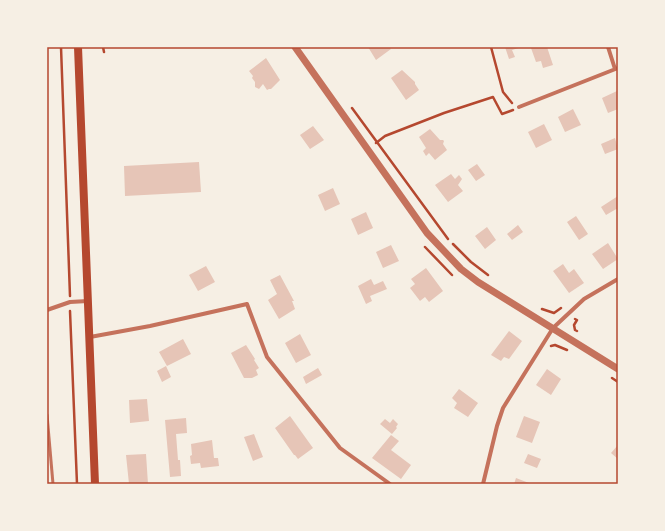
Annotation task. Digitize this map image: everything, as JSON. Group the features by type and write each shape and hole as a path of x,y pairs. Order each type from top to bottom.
{"main road":[{"path":"78,47 95,484"}],"street":[{"path":"295,47 427,233 461,269 478,282 618,369"},
{"path":"520,107 616,68 608,47"},
{"path":"483,484 497,426 503,408 553,328 584,299 618,278"},
{"path":"47,310 70,302 88,301"},
{"path":"89,337 150,326 247,304 267,358 340,448 390,484"}],"lane":[{"path":"47,306 52,308"},
{"path":"47,416 53,484"}],"path":[{"path":"61,47 77,484"},
{"path":"103,47 104,52"},
{"path":"491,47 503,92 513,103 520,107"},
{"path":"490,277 471,262 449,240 377,142 385,136 444,113 493,97 502,114 520,107"},
{"path":"536,306 554,313 562,307"},
{"path":"577,320 574,324 575,330 582,334"},
{"path":"547,349 549,346 555,345 572,353"}],"building":[{"path":"368,47 389,47 391,49 376,60"},
{"path":"505,47 522,47 512,50 515,57 509,59"},
{"path":"547,47 553,65 543,68 541,61 536,62 531,48"},
{"path":"266,58 280,80 271,89 267,90 263,84 259,89 255,87 255,82 252,78 253,76 249,71"},
{"path":"402,70 415,82 419,90 406,100 391,78"},
{"path":"617,91 618,109 608,113 602,98"},
{"path":"573,109 581,125 565,132 558,117"},
{"path":"544,124 552,140 536,148 528,132"},
{"path":"313,126 324,140 310,149 300,135"},
{"path":"430,129 440,140 444,141 443,144 447,150 435,160 429,153 426,156 423,151 426,148 419,137"},
{"path":"615,138 618,149 605,154 601,144"},
{"path":"199,162 201,192 125,196 124,166"},
{"path":"477,164 485,175 476,181 468,170"},
{"path":"451,174 455,179 459,175 462,179 458,185 463,191 448,202 435,185"},
{"path":"333,188 340,204 325,211 318,195"},
{"path":"618,196 618,208 606,215 601,207"},
{"path":"366,212 373,228 358,235 351,219"},
{"path":"576,216 588,234 579,240 567,222"},
{"path":"518,225 523,232 512,240 507,234"},
{"path":"487,227 496,240 485,249 475,236"},
{"path":"608,243 618,259 603,269 592,254"},
{"path":"391,245 399,261 383,268 376,252"},
{"path":"563,264 569,273 574,269 584,283 569,293 553,271"},
{"path":"206,266 215,282 198,291 189,275"},
{"path":"426,268 443,291 429,302 425,297 420,301 410,288 415,284 411,279"},
{"path":"280,275 294,301 292,301 295,309 279,319 268,300 277,294 270,280"},
{"path":"371,279 374,285 383,281 387,289 370,296 372,301 366,304 358,286"},
{"path":"509,331 522,341 509,359 504,357 501,361 491,355"},
{"path":"300,334 311,355 296,363 285,343"},
{"path":"183,339 191,354 167,366 159,352"},
{"path":"246,345 259,368 256,370 258,375 252,378 244,378 231,353"},
{"path":"166,366 171,377 162,382 157,371"},
{"path":"318,368 322,375 306,384 303,377"},
{"path":"547,369 561,379 551,395 536,385"},
{"path":"459,389 478,403 468,417 454,408 457,403 452,398"},
{"path":"147,399 149,421 130,423 129,400"},
{"path":"290,416 313,448 298,459 275,428"},
{"path":"524,416 540,422 532,443 516,437"},
{"path":"186,418 187,433 176,434 181,476 170,477 165,420"},
{"path":"385,419 390,423 393,419 398,424 396,427 397,428 392,434 380,424"},
{"path":"254,434 263,457 253,461 244,437"},
{"path":"391,435 399,441 391,450 411,465 401,479 372,458"},
{"path":"212,440 214,458 218,458 219,466 201,468 200,463 191,464 191,444"},
{"path":"618,445 618,459 611,453"},
{"path":"146,454 148,484 129,484 126,455"},
{"path":"528,454 541,459 537,468 524,463"},
{"path":"516,478 529,483 529,484 514,484"}]}
